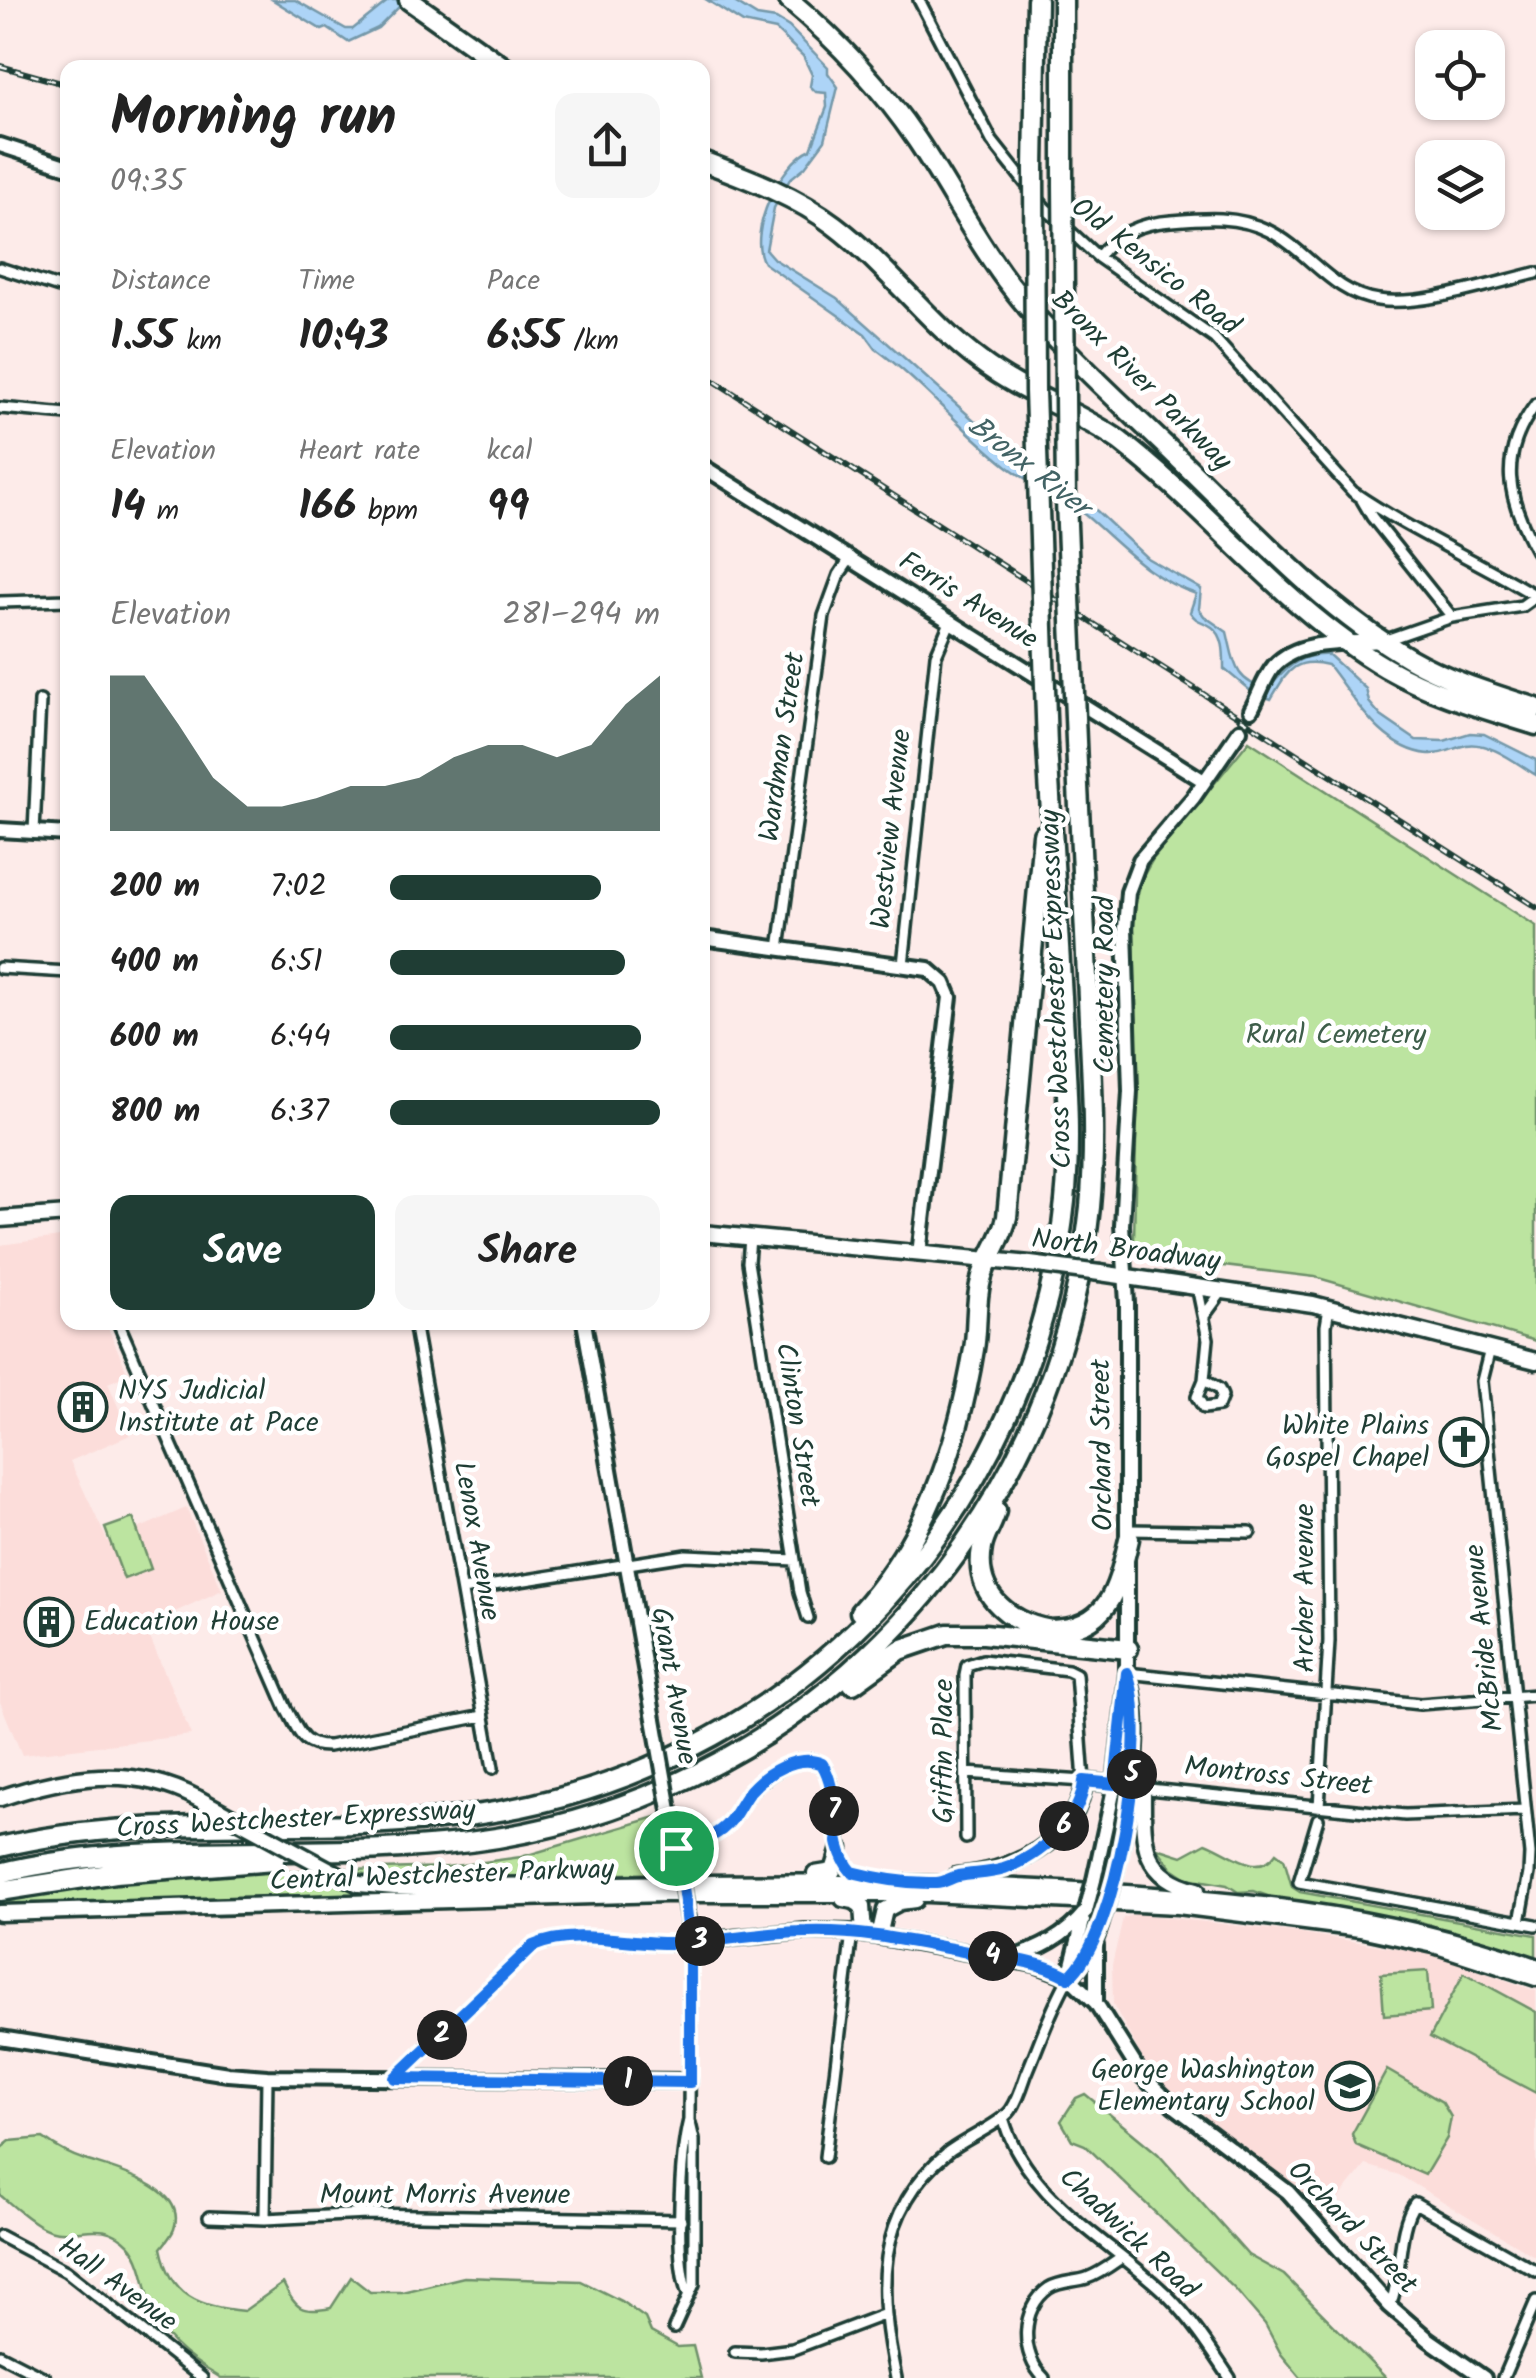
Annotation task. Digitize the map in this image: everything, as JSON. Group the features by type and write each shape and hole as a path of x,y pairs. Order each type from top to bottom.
{"highway":[{"name":"Bronx River Parkway","path":"790,0 849,55 885,96 994,262 1057,340 1297,572 1383,641 1440,674 1536,708"},
{"name":"Cross Westchester Expressway","path":"0,1847 120,1829 462,1817 581,1792 647,1768 709,1738 770,1700 864,1624 900,1586 943,1530 996,1440 1041,1325 1060,1241 1068,1137 1048,753 1036,410 1034,168 1038,0"},
{"name":"Cross Westchester Expressway","path":"0,1873 122,1854 429,1846 500,1837 606,1811 706,1770 779,1727 827,1692 908,1616 942,1575 995,1498 1035,1418 1060,1350 1078,1280 1090,1209 1093,1120 1065,483 1064,0"},
{"path":"415,5 494,60"},
{"name":"Bronx River Parkway","path":"710,164 804,206 855,242 978,360 1010,382 1094,424 1133,451 1350,644 1417,684 1536,725"},
{"path":"770,1700 872,1599 902,1556 931,1504 960,1424 978,1328 981,1279 1007,1217 1048,753"},
{"path":"995,1498 996,1515 984,1538 981,1557 986,1589 999,1607 1014,1620 1045,1630 1128,1644"},
{"path":"1045,1630 1078,1626 1104,1608 1116,1589 1129,1534"},
{"path":"827,1692 846,1689 886,1658 914,1643 947,1634 1128,1644"},
{"path":"0,1891 98,1875 273,1861 373,1848"}],"main road":[{"path":"0,1220 60,1215"},
{"name":"North Broadway","path":"710,1234 992,1259 1224,1289 1329,1308 1536,1361"},
{"name":"Central Westchester Parkway","path":"0,1798 56,1782 110,1776 148,1779 197,1798 359,1884 395,1888 755,1888 1178,1906 1360,1929 1434,1945 1536,1978"},
{"path":"942,1883 954,1876 1002,1870 1026,1859 1066,1824 1078,1804 1084,1781"},
{"path":"1137,1788 1145,1849 1164,1876 1183,1887 1256,1904"},
{"path":"840,1848 852,1872 876,1875 891,1882"},
{"path":"755,1888 830,1873 838,1865 840,1848"},
{"name":"Central Westchester Parkway","path":"0,1913 942,1883 1157,1894 1256,1904 1402,1926 1536,1966"},
{"path":"755,1888 854,1901 865,1914 865,1934"},
{"path":"865,1934 890,1906 928,1894"}],"street":[{"name":"Old Kensico Road","path":"918,0 992,141 1045,208 1098,257 1214,338 1361,498 1536,596"},
{"path":"0,144 60,164"},
{"path":"1098,257 1118,237 1135,228 1204,218 1240,220 1271,232 1346,290 1380,301 1411,300 1536,273"},
{"path":"0,268 60,287"},
{"path":"1535,406 1519,433 1510,480 1518,517 1536,552"},
{"path":"0,408 60,413"},
{"name":"Ferris Avenue","path":"710,471 1204,781"},
{"name":"Old Kensico Road","path":"1361,498 1452,617"},
{"name":"Wardman Street","path":"779,949 824,616 839,576 851,557"},
{"path":"1254,705 1277,663 1289,655 1326,644 1383,641 1452,617 1522,606 1536,596"},
{"path":"0,602 60,600"},
{"name":"Westview Avenue","path":"919,1254 950,997 944,982 933,972 903,966 936,655 951,620"},
{"path":"34,832 40,701"},
{"name":"Cemetery Road","path":"1125,1276 1122,1225 1130,1091 1125,928 1128,892 1140,860 1240,730"},
{"path":"0,830 60,834"},
{"path":"710,939 903,966"},
{"path":"0,968 60,972"},
{"name":"Clinton Street","path":"750,1238 748,1262 795,1560 808,1618"},
{"name":"Orchard Street","path":"1125,1276 1127,1673 1115,1784 1069,1977 1096,2003 1142,2076 1288,2192 1390,2306 1428,2339 1484,2378"},
{"path":"1197,1286 1208,1339 1204,1380"},
{"path":"1204,1316 1224,1289"},
{"name":"Archer Avenue","path":"1319,1807 1327,1696 1329,1308"},
{"path":"121,1330 278,1690 305,1741 313,1746 329,1746 484,1716"},
{"name":"Lenox Avenue","path":"415,1330 493,1768"},
{"name":"Grant Avenue","path":"585,1330 688,1919 690,2082 681,2220 682,2282 688,2294"},
{"name":"McBride Avenue","path":"1490,1349 1482,1381 1530,1873 1520,1922"},
{"path":"1129,1534 1250,1532"},
{"path":"462,1590 686,1555 795,1560"},
{"name":"Griffin Place","path":"966,1838 967,1665 984,1660 1076,1674 1084,1781"},
{"path":"1127,1673 1420,1704 1536,1695"},
{"name":"Orchard Street","path":"1127,1673 1132,1686 1137,1788"},
{"path":"676,1848 723,1829 748,1793 769,1775 784,1766 812,1760 822,1764 828,1775 840,1848"},
{"name":"Montross Street","path":"966,1773 1115,1784 1405,1816 1525,1810"},
{"path":"896,2378 883,2315 893,2230 907,2202 942,2157 1003,2118 1014,2106 1069,1977 1083,1965 1096,1940 1137,1788"},
{"path":"1318,1819 1298,1882 1536,1925"},
{"path":"1008,1959 1059,1938 1086,1911"},
{"path":"395,2078 516,1960 539,1943 611,1938 690,1942 805,1932 865,1934 1008,1959 1058,1970 1069,1977"},
{"path":"825,2157 865,1934"},
{"path":"1096,1940 1096,2003"},
{"path":"0,2038 267,2077 690,2082"},
{"path":"264,2219 267,2077"},
{"name":"Chadwick Road","path":"1003,2118 1016,2152 1030,2173 1056,2202 1170,2298 1230,2378"},
{"name":"Grant Avenue","path":"674,2328 694,2284 694,2140 689,2120"},
{"path":"1390,2306 1396,2292 1407,2224 1416,2203 1536,2271"},
{"name":"Mount Morris Avenue","path":"210,2217 264,2219 367,2214 681,2220"},
{"name":"Hall Avenue","path":"0,2236 66,2271 202,2378"},
{"path":"1044,2378 1032,2364 1025,2334 1033,2308 1053,2285 1090,2277 1121,2258"},
{"path":"1503,2378 1536,2301"},
{"path":"736,2352 793,2349 883,2315"},
{"path":"0,2356 45,2378"}],"shaded area":[{"path":"60,1237 60,1330 109,1330 128,1374 108,1383 130,1435 70,1461 108,1542 186,1508 222,1590 145,1626 191,1735 22,1755 0,1702 0,1245"},
{"name":"George Washington Elementary School","path":"1137,1914 1429,1953 1536,1991 1536,2257 1399,2175 1366,2165 1322,2219 1269,2168 1176,2100 1150,2072 1113,2004 1112,1965 1123,1918"}],"green space":[{"name":"Rural Cemetery","path":"1249,741 1536,926 1536,1341 1315,1277 1150,1257 1138,1252 1134,1242 1134,913 1141,880 1153,859"},
{"path":"133,1518 151,1569 124,1579 105,1528"},
{"path":"659,1816 670,1873 385,1879 348,1870 447,1867 521,1857"},
{"path":"1206,1843 1251,1864 1269,1861 1276,1853 1284,1859 1292,1887 1300,1892 1536,1935 1536,1959 1415,1920 1393,1921 1301,1901 1281,1901 1254,1891 1238,1892 1227,1885 1187,1878 1172,1868 1157,1848 1182,1856"},
{"path":"311,1870 336,1884 379,1895 0,1905 0,1897 114,1879"},
{"path":"1428,1971 1431,2011 1384,2015 1381,1974"},
{"path":"1464,1973 1536,2012 1536,2093 1430,2037"},
{"path":"1387,2070 1442,2102 1451,2117 1447,2138 1425,2175 1356,2145 1352,2134"},
{"path":"1085,2094 1158,2154 1248,2255 1284,2275 1386,2378 1301,2378 1281,2354 1265,2324 1235,2289 1085,2145 1072,2140 1061,2121 1076,2098"},
{"path":"43,2138 74,2156 129,2174 170,2201 176,2214 173,2231 161,2248 166,2265 180,2288 200,2302 244,2311 283,2283 301,2308 321,2310 331,2308 351,2277 370,2292 402,2292 464,2277 581,2281 645,2318 651,2332 678,2347 693,2346 701,2378 221,2378 190,2358 163,2331 152,2309 138,2258 129,2245 118,2236 99,2230 49,2230 0,2195 0,2149 10,2141"}],"water":[{"path":"273,0 295,0 346,29 353,29 389,0 406,0 378,28 348,42"},
{"name":"Bronx River","path":"707,0 731,0 757,16 776,19 789,27 828,67 838,87 825,140 805,167 790,179 774,208 766,250 774,259 837,298 993,437 1097,511 1147,558 1201,589 1199,609 1227,632 1237,668 1248,681 1268,689 1294,663 1329,655 1366,689 1369,702 1381,716 1416,740 1444,741 1470,733 1484,734 1536,760 1536,775 1484,746 1466,745 1429,754 1397,743 1359,707 1328,665 1307,663 1292,669 1271,699 1253,693 1224,669 1223,646 1216,631 1190,612 1196,594 1164,580 1076,508 1007,466 876,349 865,334 764,263 760,250 763,217 788,168 811,149 827,107 826,93 816,92 810,86 812,75 803,56 776,30 743,23"}],"railway":[{"path":"0,66 60,83"},
{"path":"710,378 1536,907"}],"place":[{"name":"NYS Judicial Institute at Pace","path":"83,1407"},
{"name":"White Plains Gospel Chapel","path":"1464,1442"},
{"name":"Education House","path":"49,1622"},
{"name":"George Washington Elementary School","path":"1350,2086"}],"route":[{"path":"676,1848 690,1942 690,2082 395,2078 516,1960 533,1946 550,1940 611,1938 676,1944 690,1942 704,1940 766,1934 852,1932 1034,1964 1069,1977 1083,1965 1096,1940 1124,1834 1134,1757 1132,1686 1127,1673 1115,1784 1084,1781 1078,1804 1066,1824 1026,1859 1002,1870 954,1876 942,1883 891,1882 876,1875 852,1872 840,1848 828,1775 822,1764 812,1760 784,1766 769,1775 748,1793 723,1829 676,1848"}]}
